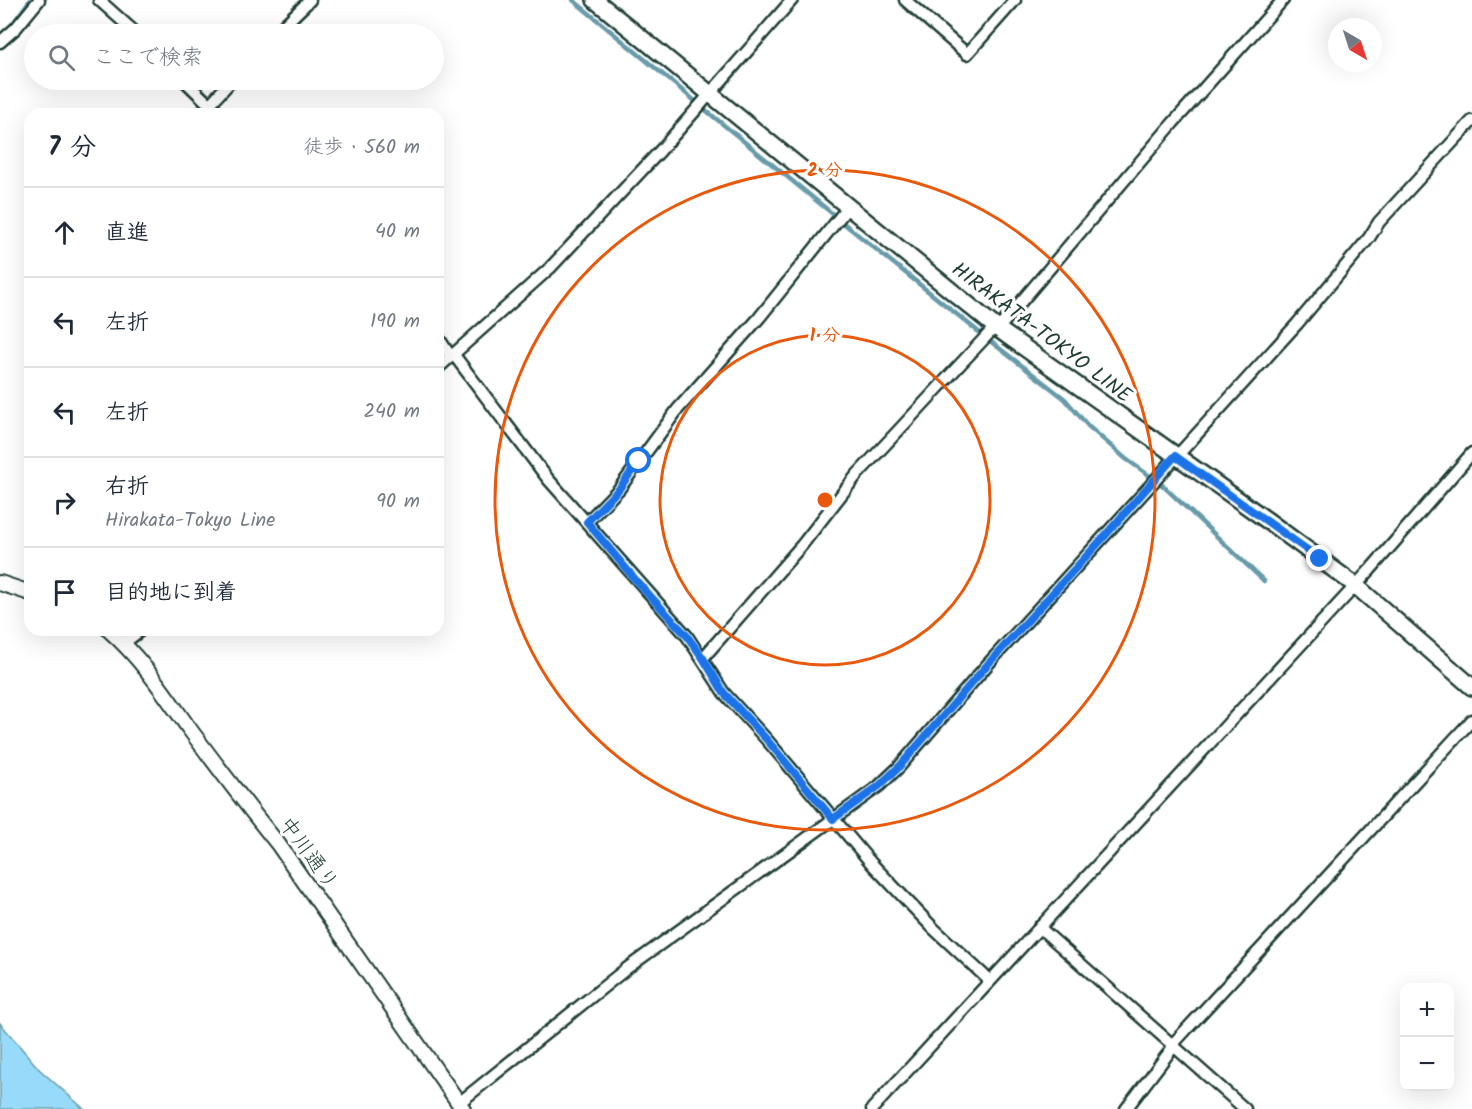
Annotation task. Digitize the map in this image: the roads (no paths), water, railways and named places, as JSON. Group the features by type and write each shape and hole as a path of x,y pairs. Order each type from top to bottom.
{"main road":[{"name":"HIRAKATA-TOKYO LINE","path":"595,0 996,328 1354,585 1472,687"}],"street":[{"path":"0,42 16,28 39,0"},
{"path":"99,0 127,24"},
{"path":"285,24 310,0"},
{"path":"444,363 550,268 660,152 792,0"},
{"path":"905,0 968,54 1015,0"},
{"path":"703,658 802,545 856,476 996,328 1283,0"},
{"path":"195,90 214,108"},
{"path":"210,104 223,90"},
{"path":"461,1106 626,969 879,786 899,767 988,664 1297,324 1370,238 1379,222 1472,121"},
{"path":"587,522 619,489 678,409 759,318 848,207"},
{"path":"444,345 548,479 703,658 724,693 872,864 934,929 990,981"},
{"path":"872,1109 1370,570 1472,453"},
{"path":"0,583 24,591"},
{"name":"中川通り","path":"116,636 154,679 278,844 461,1106"},
{"path":"124,643 133,636"},
{"path":"1126,1109 1173,1046 1472,720"},
{"path":"1039,927 1245,1109"}],"water":[{"path":"0,1023 39,1069 84,1109 0,1109"}],"waterway":[{"path":"10,27 30,0"},
{"path":"573,0 695,101"},
{"path":"703,108 834,215"},
{"path":"842,222 980,333"},
{"path":"990,341 1065,399 1088,426 1126,459 1150,476"},
{"path":"1158,481 1264,581"}]}
